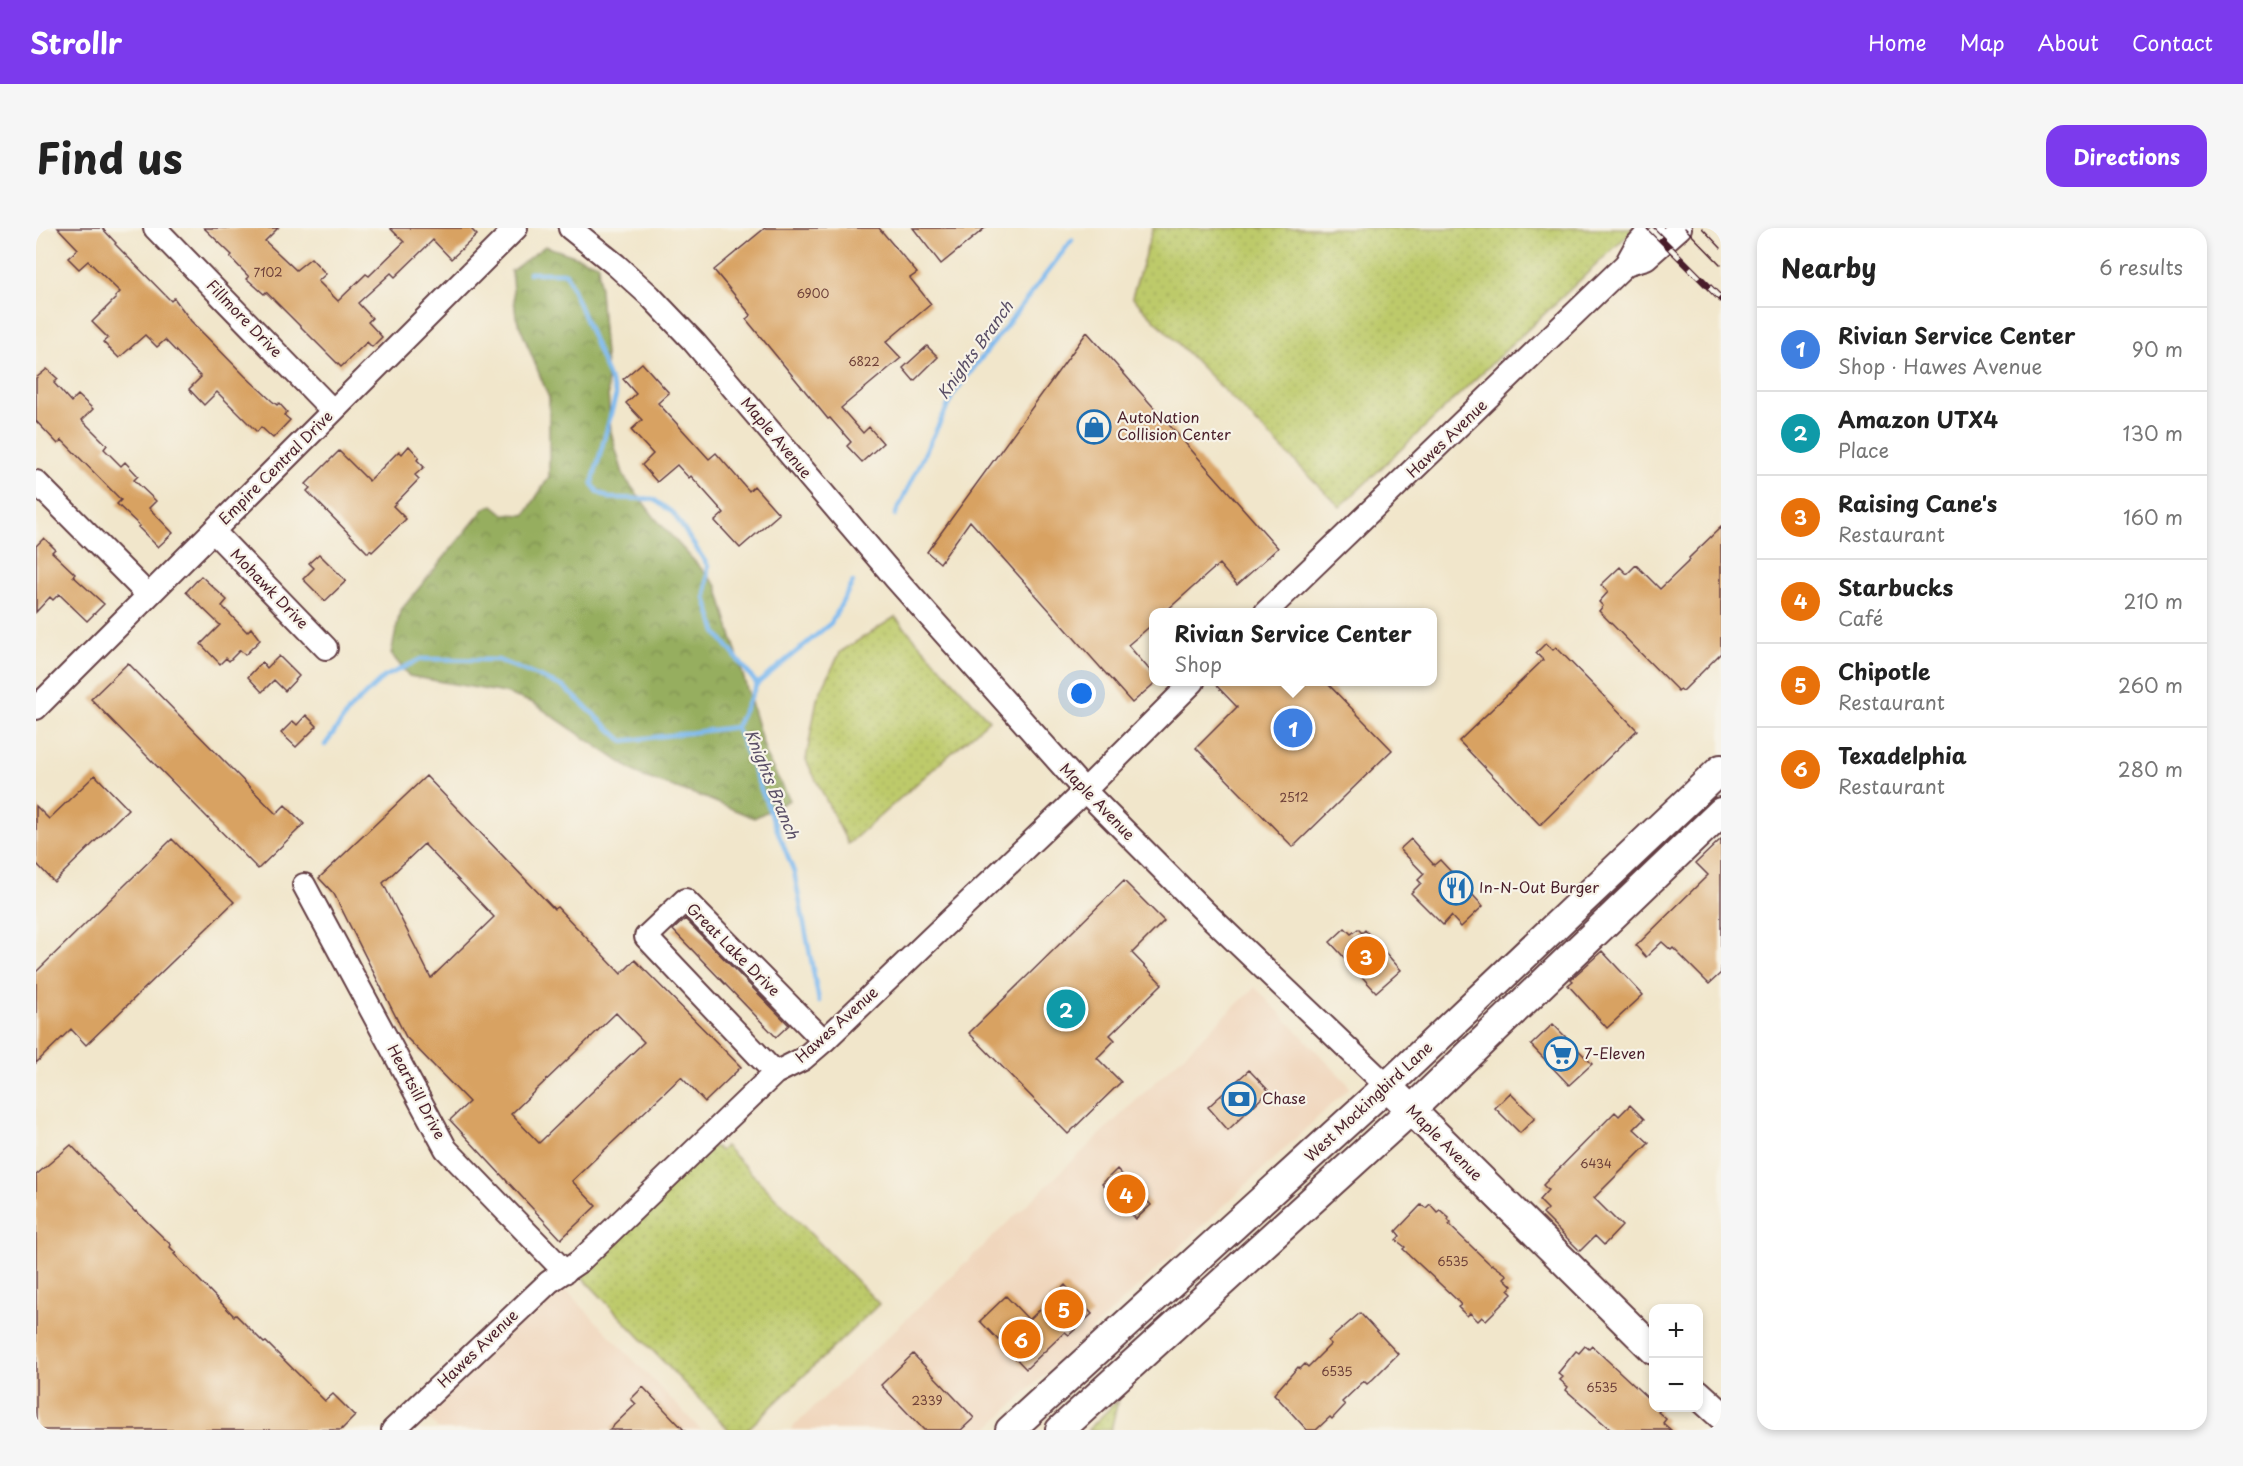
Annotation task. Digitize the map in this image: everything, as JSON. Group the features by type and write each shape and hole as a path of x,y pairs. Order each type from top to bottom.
{"main road":[{"name":"West Mockingbird Lane","path":"1028,1424 1221,1239 1387,1086 1721,769"},
{"path":"1060,1430 1411,1110 1721,812"},
{"path":"1578,904 1600,928"},
{"name":"Maple Avenue","path":"1387,1086 1649,1346"},
{"path":"1221,1239 1242,1264"},
{"path":"1703,1399 1721,1415"}],"street":[{"name":"Fillmore Drive","path":"155,228 333,411"},
{"name":"Empire Central Drive","path":"36,708 516,228"},
{"name":"Maple Avenue","path":"570,228 642,288 694,342 897,580 1084,790 1204,911 1387,1086"},
{"name":"Hawes Avenue","path":"1270,608 1626,264 1636,246 1652,228"},
{"name":"Hawes Avenue","path":"1626,264 1646,258 1680,228"},
{"path":"36,482 148,596"},
{"name":"Mohawk Drive","path":"213,531 326,648"},
{"name":"Hawes Avenue","path":"405,1426 549,1282 580,1261 775,1073 803,1059 824,1041 1084,790 1188,686"},
{"name":"Heartsill Drive","path":"304,885 446,1149 565,1272"},
{"name":"Great Lake Drive","path":"775,1073 646,937 685,900 824,1041"}],"shaded area":[{"path":"1255,987 1347,1083 1349,1088 986,1430 790,1430"},
{"path":"557,1287 565,1289 701,1430 439,1430 429,1419 428,1411"}],"green space":[{"path":"1153,228 1631,228 1633,230 1340,507 1132,297"},
{"path":"545,246 598,264 611,433 624,477 655,518 717,586 767,758 790,800 754,818 703,797 641,776 533,703 505,693 409,676 391,654 400,611 485,508 493,505 504,514 525,515 549,477 549,398 516,317 511,271"},
{"path":"895,617 989,720 848,844 806,760 817,699 840,652"},
{"path":"709,1146 716,1147 720,1151 725,1146 879,1304 748,1430 729,1430 584,1279 582,1272"},
{"path":"1118,1400 1111,1430 1088,1430"}],"building":[{"path":"58,228 102,228 171,301 174,298 191,321 245,376 277,405 279,403 287,412 284,415 290,420 273,438 261,427 257,432 217,392 204,405 189,389 201,377 165,340 157,347 145,335 119,358 103,342 108,338 92,322 120,292 88,261 79,269 68,258 78,249"},
{"path":"204,228 278,228 265,241 296,270 311,258 326,274 318,281 338,301 366,274 369,276 404,242 390,228 470,228 477,235 451,259 433,240 395,277 391,273 358,303 372,318 368,322 382,337 372,347 367,342 341,367 266,292 264,294 247,279 249,277 230,257 232,255"},
{"path":"765,228 879,228 917,273 910,278 931,304 886,342 901,358 841,408 863,433 869,427 883,443 862,462 847,446 851,442 830,418 828,419 746,319 751,315 714,270"},
{"path":"913,228 985,228 941,264"},
{"name":"AutoNation Collision Center","path":"1087,332 1278,548 1237,585 1219,564 1170,608 1149,608 1149,627 1128,645 1149,669 1149,686 1151,686 1132,703 970,521 940,563 927,552"},
{"path":"927,346 938,357 914,381 903,368"},
{"path":"642,363 669,393 658,403 709,459 716,453 749,491 754,486 779,514 740,548 715,521 724,513 691,476 689,478 677,465 657,482 642,465 653,454 631,430 642,420 626,403 636,394 623,379"},
{"path":"47,369 58,379 54,383 71,402 78,395 93,409 82,420 107,445 104,449 121,466 125,462 138,476 134,480 156,501 149,508 173,533 158,547 117,504 121,500 62,440 58,444 36,421 36,378"},
{"path":"409,446 424,467 415,475 419,479 393,506 406,519 372,552 370,550 368,553 307,491 310,488 306,484 339,451 369,481 399,451 402,454"},
{"path":"1721,527 1721,653 1683,691 1680,689 1678,691 1599,611 1603,606 1599,602 1608,592 1601,585 1620,567 1627,574 1636,565 1660,589"},
{"path":"44,538 55,549 52,552 75,574 73,576 104,604 87,621 59,594 53,600 50,597 36,612 36,546"},
{"path":"319,554 346,581 325,601 303,579 314,568 309,563"},
{"path":"201,576 227,600 222,606 247,632 251,628 260,640 245,655 240,650 229,661 226,658 220,664 201,644 220,625 186,592"},
{"path":"1546,643 1553,650 1556,647 1637,730 1540,825 1459,741 1543,660 1536,653"},
{"path":"279,656 299,676 285,691 274,680 262,692 248,677 262,662 267,668"},
{"path":"128,663 276,814 285,805 304,824 258,869 91,699"},
{"path":"1217,686 1330,686 1392,750 1293,847 1196,748 1237,707"},
{"path":"306,715 317,726 296,747 281,733 293,721 297,725"},
{"path":"95,775 128,809 54,882 36,863 36,806 49,819"},
{"path":"426,776 554,909 557,907 621,974 635,960 741,1067 705,1102 681,1077 572,1181 596,1206 561,1239 450,1120 469,1102 406,1037 334,894 319,878","holes":["424,844 494,917 431,978 383,883","616,1013 644,1042 539,1143 511,1114"]},
{"path":"172,839 234,902 86,1045 71,1029 36,1063 36,972"},
{"path":"1411,839 1434,865 1440,860 1483,906 1461,927 1451,916 1443,925 1411,893 1421,883 1418,880 1424,874 1400,849"},
{"path":"1721,839 1721,973 1709,984 1673,948 1671,950 1662,942 1646,957 1636,946 1708,875 1696,863"},
{"path":"1124,881 1164,921 1132,953 1162,984 1110,1035 1115,1040 1097,1058 1121,1082 1068,1134 969,1033"},
{"path":"685,919 789,1025 776,1037 673,930"},
{"path":"1345,928 1351,934 1358,929 1362,933 1365,930 1401,970 1376,992 1330,942"},
{"path":"1602,951 1643,995 1607,1028 1568,985 1573,981 1571,979"},
{"name":"7-Eleven","path":"1553,1024 1592,1064 1569,1085 1531,1045"},
{"name":"Chase","path":"1249,1070 1269,1091 1228,1130 1208,1107"},
{"path":"1510,1093 1535,1118 1520,1133 1495,1108"},
{"path":"1630,1105 1644,1119 1634,1129 1649,1143 1594,1198 1622,1226 1604,1245 1595,1236 1580,1251 1543,1214 1548,1209 1539,1200 1548,1190 1543,1185 1615,1112 1619,1116"},
{"path":"71,1145 135,1212 171,1245 170,1247 176,1253 174,1254 234,1316 236,1315 264,1343 266,1342 325,1401 333,1394 355,1416 341,1430 36,1430 36,1175"},
{"path":"1117,1169 1151,1205 1136,1219 1102,1184"},
{"path":"1430,1204 1437,1212 1440,1210 1449,1218 1451,1223 1449,1225 1491,1265 1507,1275 1504,1278 1512,1286 1508,1290 1512,1294 1486,1320 1482,1317 1478,1321 1470,1313 1467,1316 1458,1307 1461,1305 1457,1300 1396,1240 1400,1236 1396,1231 1421,1205 1426,1208"},
{"path":"1065,1285 1092,1314 1069,1335 1065,1332 1026,1369 980,1321 1006,1296 1029,1320"},
{"path":"1360,1313 1398,1354 1373,1379 1367,1384 1364,1381 1342,1402 1345,1405 1332,1419 1330,1417 1316,1430 1307,1430 1274,1394 1298,1367 1300,1369 1305,1364 1308,1367 1331,1344 1328,1341"},
{"path":"1585,1346 1589,1349 1592,1346 1649,1399 1649,1412 1658,1412 1666,1419 1663,1423 1671,1430 1611,1430 1566,1390 1568,1387 1560,1380 1563,1377 1558,1373 1576,1351 1579,1353"},
{"path":"913,1354 974,1418 961,1430 924,1430 881,1385"},
{"path":"643,1387 684,1430 609,1430 636,1404 631,1399"}],"waterway":[{"name":"Knights Branch","path":"895,515 953,395 1072,240"},
{"path":"529,273 566,273 616,395 592,484 598,492 609,498 653,499 673,513 708,566 706,598 716,632 757,684"},
{"name":"Knights Branch","path":"819,1001 794,872 736,727 757,684 831,623 853,582"},
{"path":"325,745 351,708 384,677 421,659 498,660 564,687 623,741 736,727"}],"tram line":[{"path":"1685,228 1721,265"},
{"path":"1702,228 1721,248"}],"railway":[{"path":"1650,228 1721,299"}],"place":[{"name":"AutoNation Collision Center","path":"1094,427"},
{"name":"Rivian Service Center","path":"1293,728"},
{"name":"In-N-Out Burger","path":"1456,888"},
{"name":"Raising Cane's","path":"1366,956"},
{"name":"Amazon UTX4","path":"1066,1009"},
{"name":"7-Eleven","path":"1561,1054"},
{"name":"Chase","path":"1239,1099"},
{"name":"Starbucks","path":"1126,1194"},
{"name":"Chipotle","path":"1064,1309"},
{"name":"Texadelphia","path":"1021,1339"}]}
